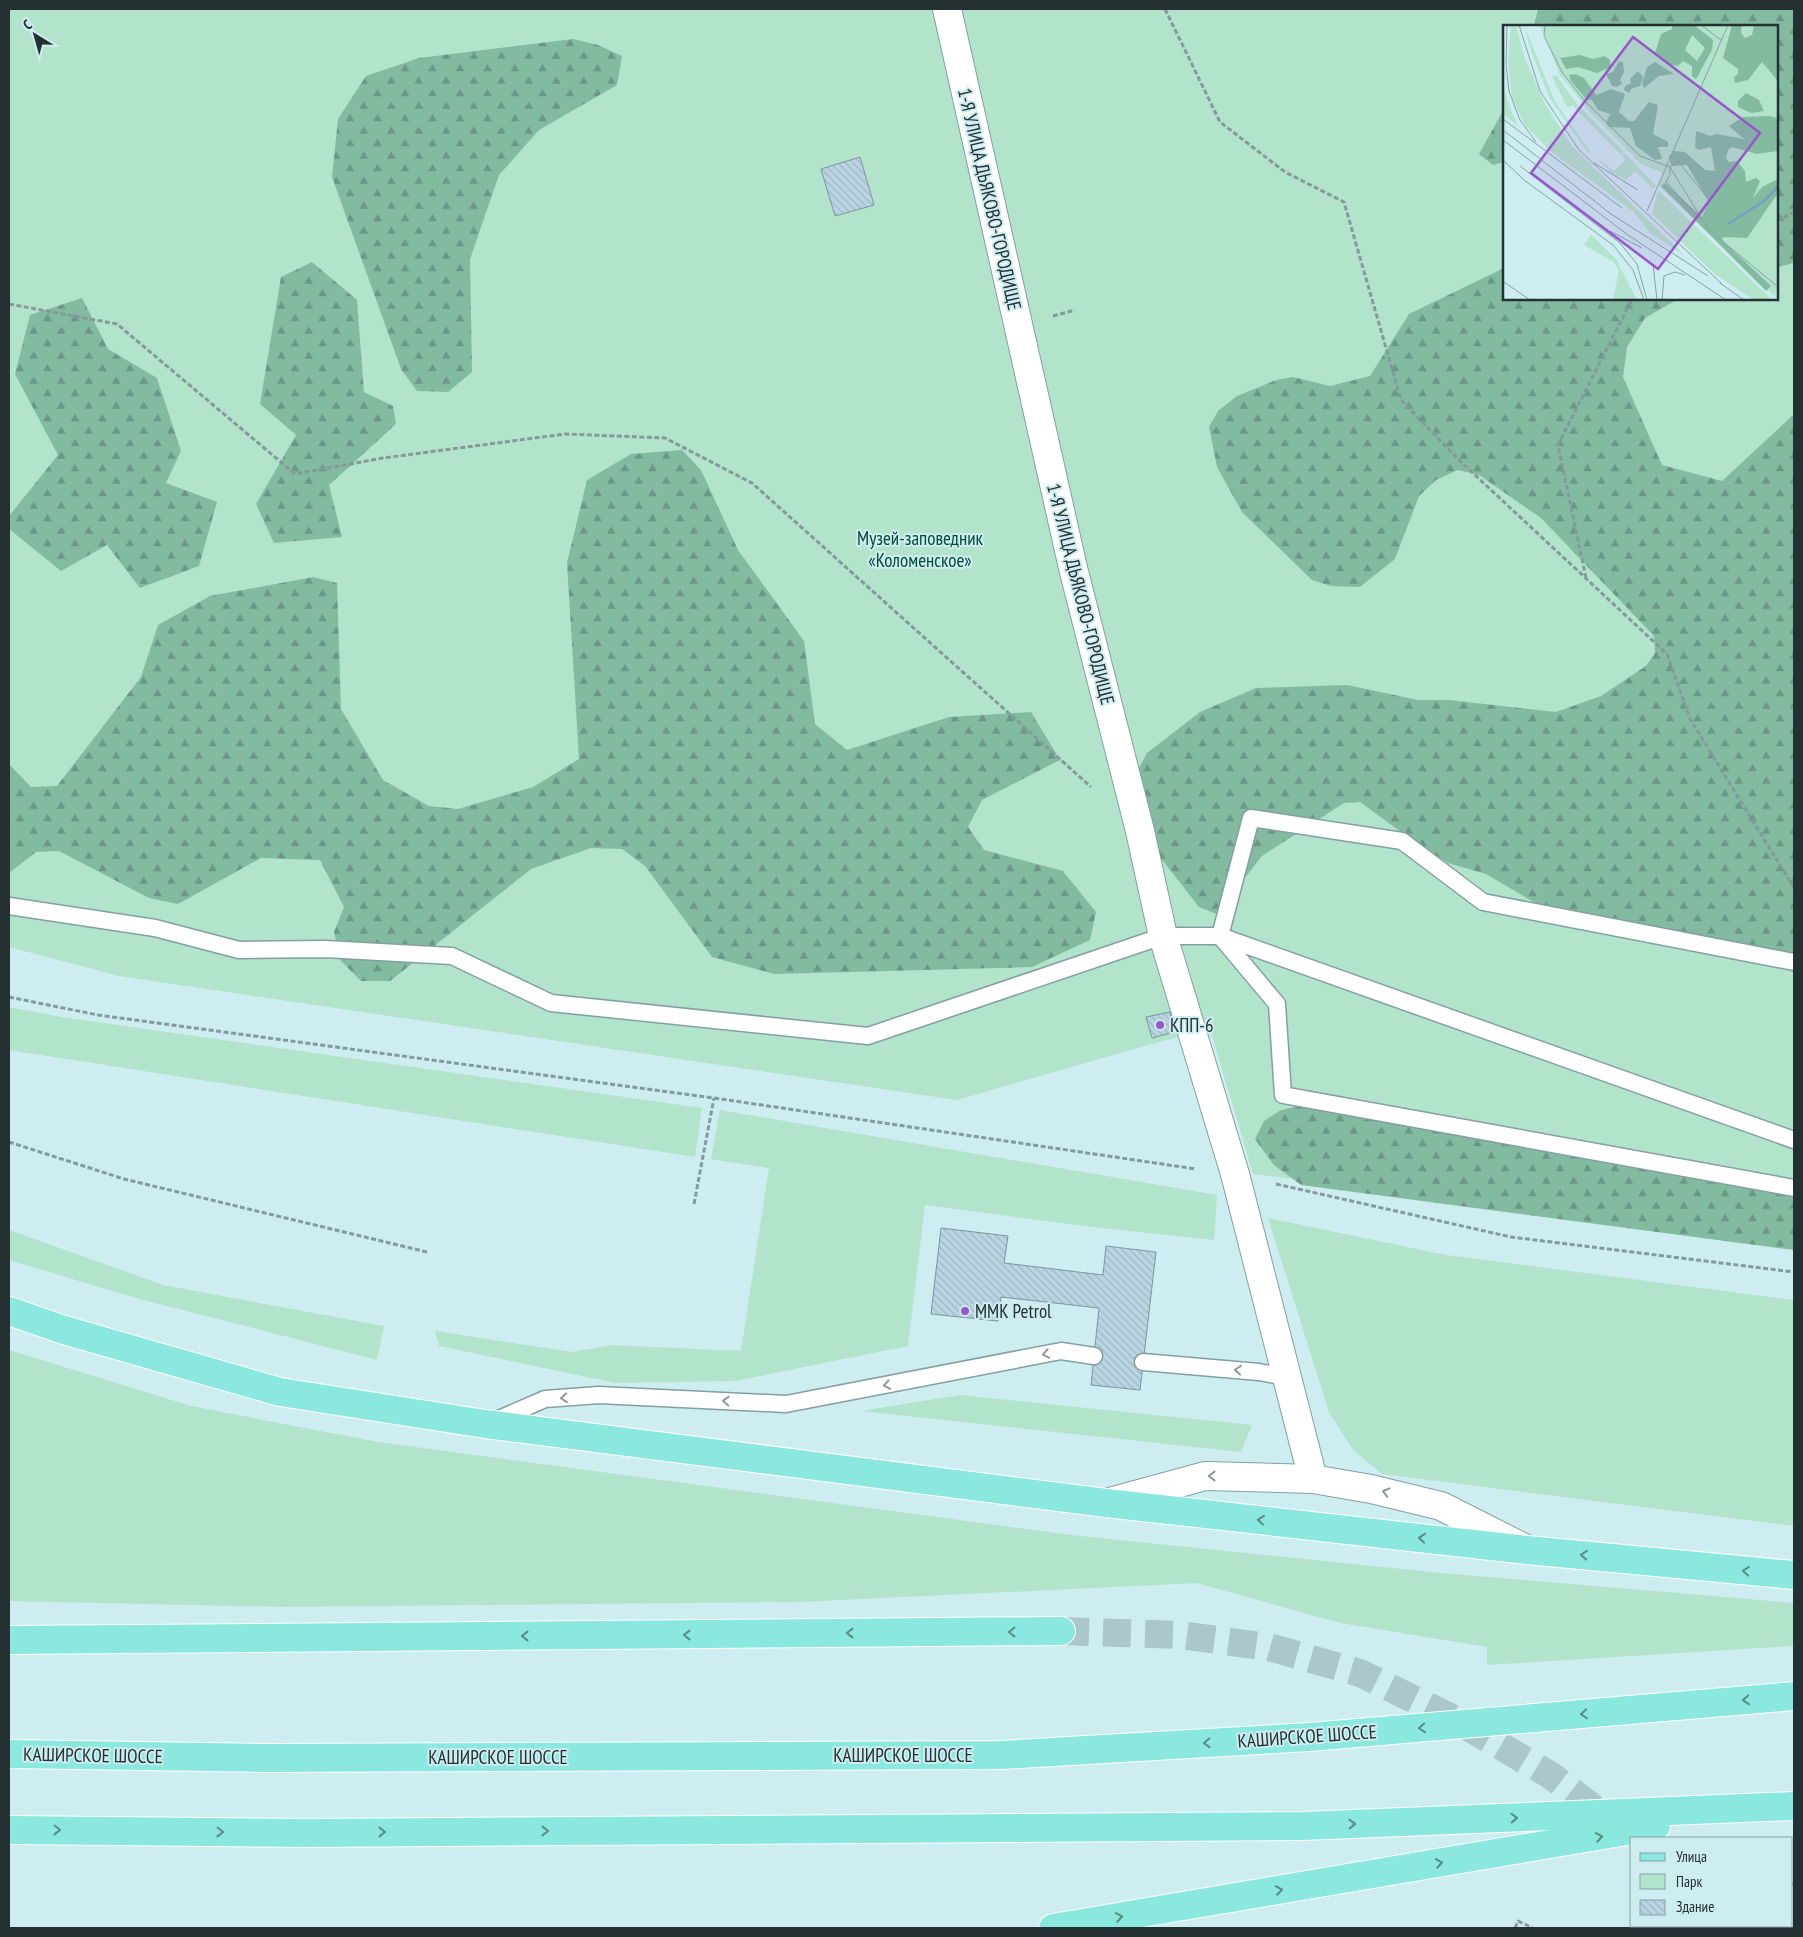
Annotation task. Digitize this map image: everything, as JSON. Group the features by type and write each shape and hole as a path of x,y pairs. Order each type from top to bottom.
{"main road":[{"path":"9,1311 64,1330 280,1392 485,1424 1106,1504 1527,1550 1794,1576"},
{"path":"9,1640 1061,1631"},
{"name":"КАШИРСКОЕ ШОССЕ","path":"9,1754 265,1758 1001,1755 1310,1737 1794,1696"},
{"path":"9,1830 318,1833 1303,1826 1794,1806"},
{"path":"1053,1928 1606,1836 1748,1808"}],"street":[{"name":"1-Я УЛИЦА ДЬЯКОВО-ГОРОДИЩЕ","path":"947,9 1073,568 1140,831 1163,936 1235,1174 1313,1479"},
{"path":"1106,1504 1205,1476 1313,1479 1372,1489 1441,1506 1527,1550"}],"lane":[{"path":"1220,936 1250,818 1402,841 1483,902 1794,962"},
{"path":"9,906 155,928 239,950 325,949 452,956 551,1003 868,1036 1163,936 1220,936 1794,1140"},
{"path":"1220,936 1278,1004 1283,1095 1794,1188"},
{"path":"485,1424 545,1399 599,1395 786,1404 1061,1351 1094,1356"},
{"path":"1143,1362 1259,1372 1286,1377"}],"path":[{"path":"1165,9 1220,122 1285,172 1344,202 1401,400 1460,461 1667,654 1690,718 1794,888"},
{"path":"1778,220 1794,212"},
{"path":"1587,579 1558,445 1631,300"},
{"path":"9,304 117,324 295,474 383,458 565,434 665,438 752,483 1096,792"},
{"path":"9,997 98,1015 714,1098 1235,1174 1511,1237 1794,1272"},
{"path":"694,1204 714,1098"},
{"path":"9,1142 124,1179 427,1252"},
{"path":"1515,1928 1518,1921 1533,1928"}],"green space":[{"name":"Музей-заповедник «Коломенское»","path":"9,9 1794,9 1794,1240 1253,1174 1210,1029 957,1100 119,976 9,947"},
{"path":"1538,9 1794,9 1794,263 1778,267 1778,25 1534,25"},
{"path":"573,39 598,45 622,56 617,85 539,130 499,175 470,259 472,372 448,392 417,391 401,369 332,177 338,119 366,76 419,58"},
{"path":"1503,111 1503,162 1493,165 1479,154"},
{"path":"312,262 357,300 364,392 393,406 396,424 329,485 342,537 274,543 256,504 296,435 260,404 281,277"},
{"path":"1503,268 1503,300 1676,300 1645,318 1627,347 1623,377 1662,465 1722,481 1792,416 1794,417 1794,973 1767,955 1734,942 1611,929 1559,917 1486,874 1448,863 1424,849 1360,802 1344,803 1262,856 1217,914 1199,907 1138,829 1132,781 1147,753 1200,712 1256,688 1347,685 1418,700 1449,700 1556,712 1601,696 1646,666 1655,653 1654,636 1541,518 1479,475 1458,470 1436,480 1419,496 1395,559 1360,587 1331,586 1312,580 1242,512 1217,467 1209,427 1218,411 1237,396 1276,380 1293,377 1330,386 1370,376 1409,314"},
{"path":"82,298 108,349 157,378 181,451 166,483 217,502 199,566 140,588 107,545 61,571 9,529 9,516 58,455 15,374 30,315"},
{"path":"682,450 701,470 738,550 804,641 815,724 847,750 949,717 1031,712 1060,760 982,800 968,827 984,850 1063,871 1096,912 1090,940 1032,967 774,974 712,957 645,866 622,849 591,848 531,869 390,981 361,981 341,961 334,932 344,907 320,860 261,858 178,904 149,898 59,851 36,852 9,873 9,764 31,787 57,786 141,677 158,625 210,596 313,577 337,583 341,709 383,780 429,806 458,809 533,787 579,759 567,563 587,480 631,454"},
{"path":"9,1007 61,1017 702,1108 695,1157 9,1050"},
{"path":"1320,1101 1794,1186 1794,1250 1301,1185 1274,1165 1255,1139 1264,1121 1281,1110"},
{"path":"720,1110 1217,1195 1214,1240 1092,1227 925,1205 908,1346 735,1381 616,1383 439,1346 435,1331 572,1352 611,1345 741,1351 769,1168 711,1159"},
{"path":"1268,1218 1446,1255 1794,1300 1794,1526 1382,1474 1353,1450 1329,1412"},
{"path":"9,1230 163,1285 384,1326 377,1360 136,1298 9,1260"},
{"path":"9,1350 191,1406 378,1442 1071,1535 1441,1573 1794,1603 1794,1646 1487,1665 1487,1647 1340,1623 1197,1583 799,1602 283,1607 9,1601"},
{"path":"960,1395 1252,1425 1241,1452 861,1411"}],"building":[{"path":"860,157 874,205 835,216 821,169"},
{"name":"КПП-6","path":"1170,1012 1174,1032 1152,1038 1146,1017"},
{"name":"ММК Petrol","path":"941,1228 1008,1236 1004,1263 1103,1275 1106,1246 1156,1252 1140,1390 1091,1385 1099,1308 1001,1297 998,1321 931,1314"}],"tunnel":[{"path":"1061,1631 1180,1635 1269,1647 1360,1673 1458,1721 1550,1775 1614,1824"}],"place":[{"name":"КПП-6","path":"1160,1025"},
{"name":"ММК Petrol","path":"965,1311"}]}
